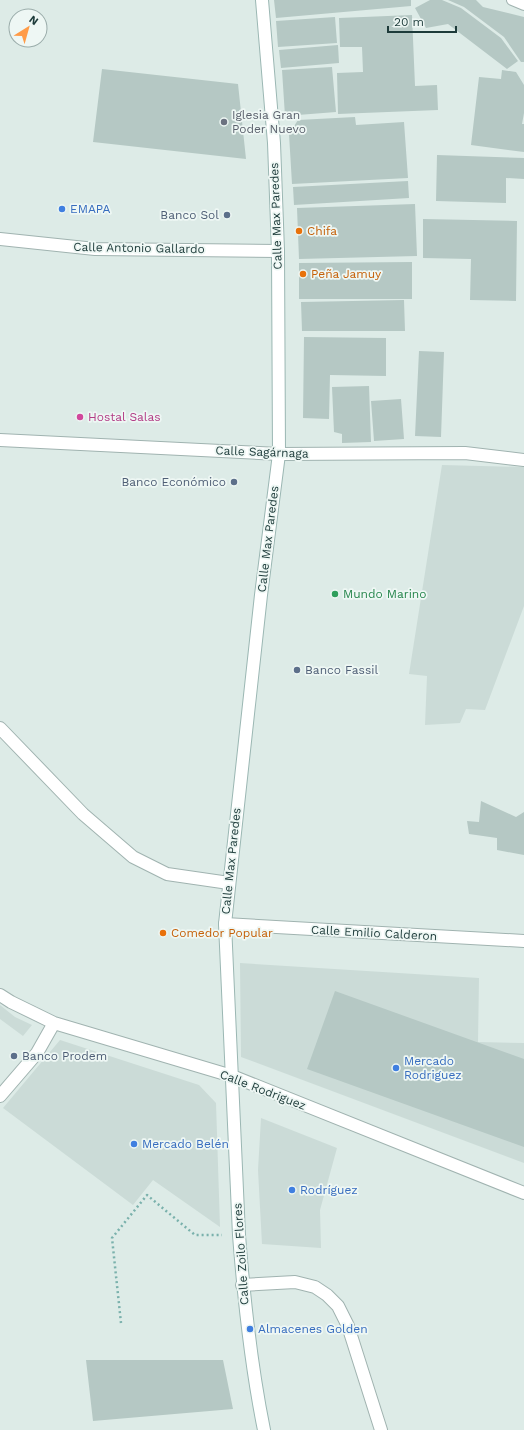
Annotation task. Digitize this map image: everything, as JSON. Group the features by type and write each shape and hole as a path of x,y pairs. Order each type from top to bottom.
{"street":[{"name":"Calle Max Paredes","path":"232,1076 225,924 261,595 279,454 278,251 274,143 262,0"},
{"name":"Calle Antonio Gallardo","path":"0,239 95,249 278,251"},
{"name":"Calle Sagárnaga","path":"0,440 279,454 465,453 524,460"},
{"path":"0,728 83,814 134,857 167,874 229,883"},
{"name":"Calle Emilio Calderon","path":"225,924 524,941"},
{"name":"Calle Rodriguez","path":"0,995 54,1023 232,1076 524,1193"},
{"path":"0,1096 37,1053 54,1023"},
{"name":"Calle Zoilo Flores","path":"232,1076 242,1285 255,1387 264,1430"},
{"path":"242,1285 295,1282 315,1287 328,1295 338,1306 348,1326 381,1430"}],"lane":[{"path":"512,0 524,5"}],"path":[{"path":"121,1323 112,1238 147,1195 196,1235 239,1235"}],"shaded area":[{"path":"442,465 524,467 524,606 485,710 466,709 460,723 425,725 427,676 409,674"},
{"name":"Mercado Rodriguez","path":"240,963 479,978 478,1042 524,1043 524,1163 241,1057"},
{"path":"0,1005 15,1017 32,1025 23,1036 0,1019"},
{"name":"Mercado Belén","path":"60,1040 199,1085 216,1103 220,1227 153,1180 133,1205 3,1108"},
{"name":"Rodríguez","path":"261,1118 337,1148 320,1210 321,1248 262,1244 258,1170"}],"building":[{"path":"274,0 411,0 411,6 276,18"},
{"path":"430,0 442,0 461,8 501,38 518,61 507,69 448,24 426,28 415,8"},
{"path":"448,0 476,0 483,7 524,17 524,62 521,62 504,37 464,7"},
{"path":"412,15 415,86 437,85 438,110 338,114 337,73 363,72 362,47 340,47 339,18"},
{"path":"335,17 337,43 278,47 276,21"},
{"path":"338,45 339,63 281,68 279,50"},
{"path":"332,67 336,112 285,116 282,70"},
{"path":"102,69 238,84 246,159 93,142"},
{"path":"502,70 516,72 524,85 524,113 522,124 524,124 524,152 471,145 479,77 501,79"},
{"path":"355,117 356,125 404,122 408,178 292,184 289,134 298,120"},
{"path":"437,155 524,158 524,179 506,178 506,203 436,201"},
{"path":"408,181 409,198 294,205 293,187"},
{"path":"415,204 417,256 299,259 297,208"},
{"path":"423,219 517,221 516,301 470,300 471,259 423,258"},
{"path":"412,262 412,299 299,299 299,263"},
{"path":"404,300 405,331 302,331 301,302"},
{"path":"304,337 386,338 386,376 330,375 329,419 303,418"},
{"path":"419,351 444,352 441,437 415,436"},
{"path":"369,386 371,442 342,443 342,434 334,432 332,387"},
{"path":"401,399 404,439 374,441 371,401"},
{"path":"481,801 516,817 524,812 524,855 497,850 497,838 469,834 467,821 479,822"},
{"path":"335,991 524,1059 524,1147 307,1069"},
{"path":"86,1360 223,1360 233,1409 93,1421"}],"place":[{"name":"Iglesia Gran Poder Nuevo","path":"224,122"},
{"name":"EMAPA","path":"62,209"},
{"name":"Banco Sol","path":"227,215"},
{"name":"Chifa","path":"299,231"},
{"name":"Peña Jamuy","path":"303,274"},
{"name":"Hostal Salas","path":"80,417"},
{"name":"Banco Económico","path":"234,482"},
{"name":"Mundo Marino","path":"335,594"},
{"name":"Banco Fassil","path":"297,670"},
{"name":"Comedor Popular","path":"163,933"},
{"name":"Banco Prodem","path":"14,1056"},
{"name":"Mercado Rodriguez","path":"396,1068"},
{"name":"Mercado Belén","path":"134,1144"},
{"name":"Rodríguez","path":"292,1190"},
{"name":"Almacenes Golden","path":"250,1329"}]}
